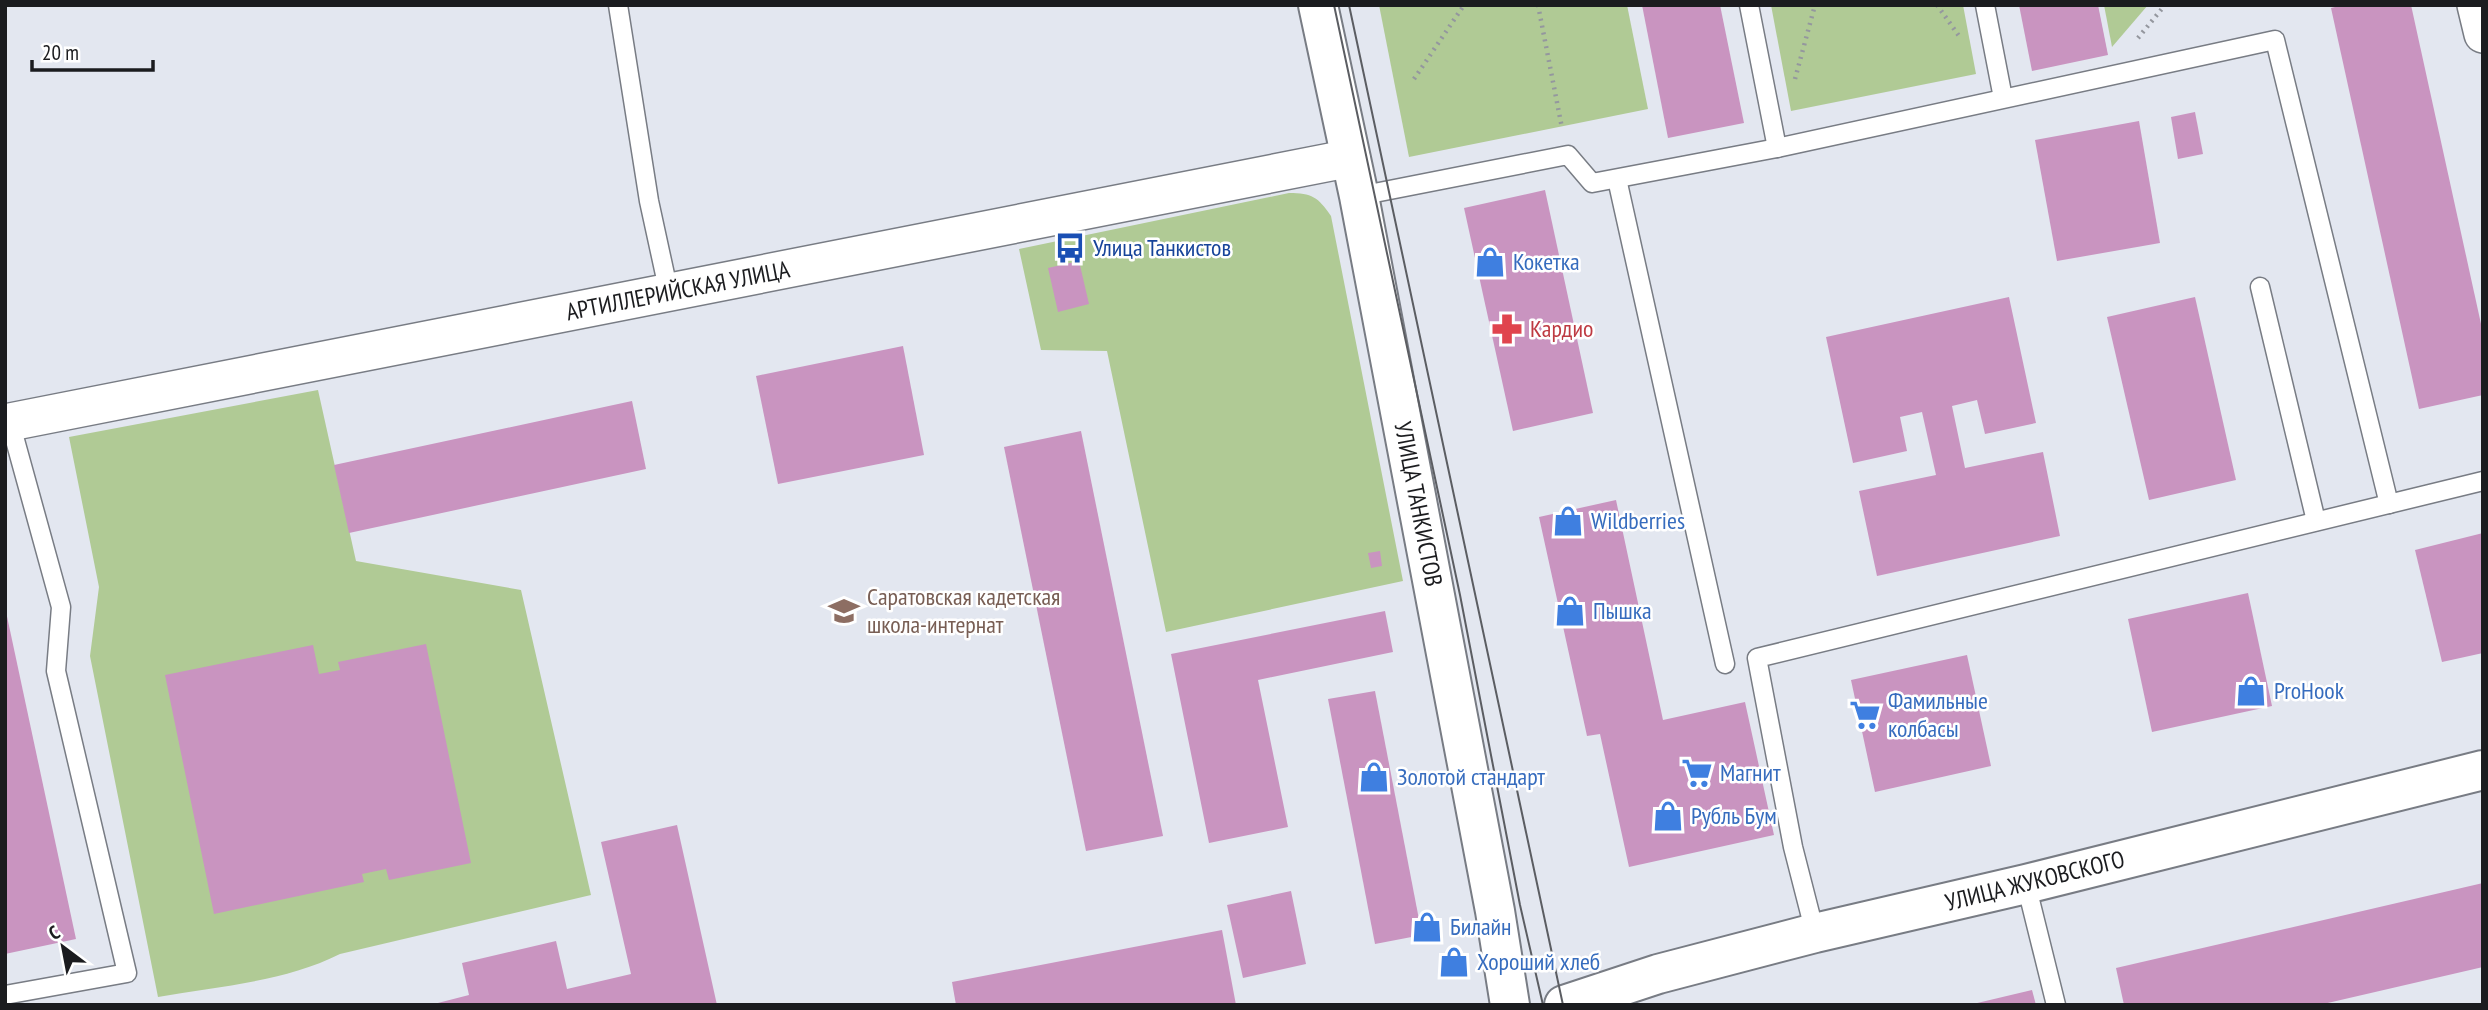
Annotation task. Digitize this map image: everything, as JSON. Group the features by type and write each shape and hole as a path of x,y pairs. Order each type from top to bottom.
{"main road":[{"name":"УЛИЦА ТАНКИСТОВ","path":"1318,5 1359,195 1510,1005"},
{"name":"УЛИЦА ЖУКОВСКОГО","path":"1581,1002 1658,974 1815,933 2025,884 2483,770"}],"street":[{"path":"2476,5 2483,34"},
{"name":"АРТИЛЛЕРИЙСКАЯ УЛИЦА","path":"7,423 1351,158"}],"lane":[{"path":"618,5 649,201 669,293"},
{"path":"1749,5 1777,148"},
{"path":"1985,5 2003,98"},
{"path":"1359,195 1568,155 1592,183 1617,179 1777,148 2275,40 2389,503"},
{"path":"1617,179 1725,664"},
{"path":"2260,286 2316,521"},
{"path":"5,995 127,973 56,671 61,607 7,423"},
{"path":"1815,933 1793,847 1757,658 2483,481"},
{"path":"2025,884 2056,1005"}],"path":[{"path":"1414,79 1464,5"},
{"path":"1538,5 1568,155"}],"green space":[{"path":"1379,5 1627,5 1648,109 1409,157"},
{"path":"1771,5 1963,5 1976,74 1791,111"},
{"path":"2104,5 2148,5 2112,47"},
{"path":"1289,193 1314,197 1331,216 1403,581 1166,632 1107,351 1041,350 1019,249"},
{"path":"318,390 356,561 521,590 591,895 340,954 274,977 158,997 90,656 99,587 69,437"}],"building":[{"path":"1642,5 1720,5 1744,123 1668,138"},
{"path":"2019,5 2098,5 2108,55 2032,71"},
{"path":"2343,5 2411,5 2483,333 2483,395 2419,409 2331,8"},
{"path":"2195,112 2203,154 2178,159 2171,117"},
{"path":"2139,121 2160,243 2057,261 2035,140"},
{"path":"1545,190 1593,413 1513,431 1464,208"},
{"path":"1079,261 1089,304 1058,312 1048,268"},
{"path":"2009,297 2036,423 1985,434 1977,400 1952,406 1965,468 2043,452 2060,536 1877,576 1859,491 1936,475 1922,412 1900,417 1907,451 1853,463 1826,337"},
{"path":"2195,297 2236,480 2149,500 2107,317"},
{"path":"903,346 924,455 778,484 756,376"},
{"path":"632,401 646,469 349,533 334,465"},
{"path":"1081,431 1163,836 1086,851 1004,447"},
{"path":"1616,500 1663,720 1745,702 1774,835 1629,867 1600,734 1587,736 1539,517"},
{"path":"2483,533 2483,653 2442,662 2415,550"},
{"path":"1380,551 1382,566 1371,568 1368,553"},
{"path":"2248,593 2272,706 2152,732 2128,619"},
{"path":"5,607 76,939 5,954"},
{"path":"1385,611 1393,652 1258,680 1288,827 1209,843 1171,654"},
{"path":"426,644 471,863 389,880 386,869 362,874 364,882 214,914 165,675 313,645 319,674 340,670 338,662"},
{"path":"1967,655 1991,766 1875,792 1851,680"},
{"path":"1375,691 1422,935 1375,944 1328,699"},
{"path":"677,825 717,1005 430,1005 469,995 462,963 556,941 567,989 631,974 601,842"},
{"path":"2483,883 2483,967 2319,1005 2124,1005 2116,968"},
{"path":"1291,891 1306,964 1243,978 1227,905"},
{"path":"1222,930 1236,1005 956,1005 952,982"},
{"path":"2032,990 2036,1005 1973,1005 1973,1004"}],"tram line":[{"path":"1334,5 1460,595 1520,905 1543,1005"},
{"path":"1349,5 1563,1005"}],"place":[{"name":"Улица Танкистов","path":"1070,248"},
{"name":"Кокетка","path":"1490,262"},
{"name":"Кардио","path":"1507,329"},
{"name":"Wildberries","path":"1568,521"},
{"name":"Саратовская кадетская школа-интернат","path":"844,611"},
{"name":"Пышка","path":"1570,611"},
{"name":"ProHook","path":"2251,691"},
{"name":"Фамильные колбасы","path":"1865,715"},
{"name":"Магнит","path":"1697,773"},
{"name":"Золотой стандарт","path":"1374,777"},
{"name":"Рубль Бум","path":"1668,816"},
{"name":"Билайн","path":"1427,927"},
{"name":"Хороший хлеб","path":"1454,962"}]}
